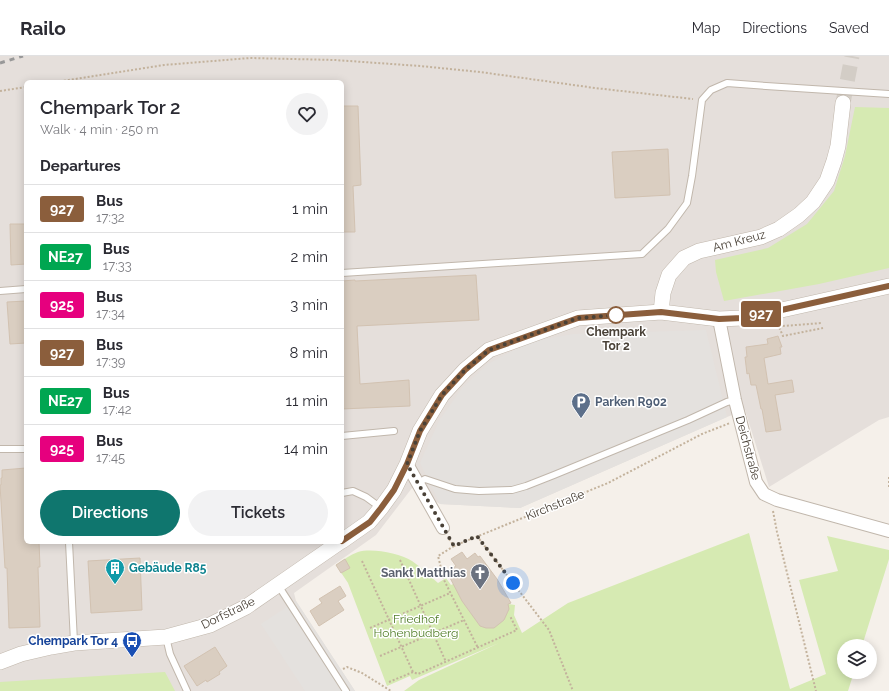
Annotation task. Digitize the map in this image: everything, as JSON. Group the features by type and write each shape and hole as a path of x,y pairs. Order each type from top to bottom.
{"street":[{"name":"Am Kreuz","path":"661,312 663,293 669,275 684,258 699,251 761,237 779,229 799,216 813,202 827,181 834,161 838,146 843,103"},
{"name":"Dorfstraße","path":"344,539 370,522 381,508 394,490 407,464 420,431 442,395 465,370 489,350 578,318 661,312 719,319 742,318 889,286"},
{"name":"Deichstraße","path":"719,319 736,400 756,482 764,494 777,500 889,531"},
{"path":"407,464 443,528"},
{"name":"Dorfstraße","path":"0,662 21,654 51,647 74,643 166,637 210,624 246,607 336,544"}],"lane":[{"path":"344,273 642,254 668,229 687,203 702,100 711,90 727,83 889,94"},
{"path":"0,291 24,290"},
{"path":"418,483 426,479 455,489 479,491 512,490 526,486 688,420 726,402 736,400"},
{"path":"344,436 394,431"},
{"path":"0,449 24,449"},
{"path":"344,493 353,491 366,497 381,508"},
{"path":"69,544 74,643"},
{"path":"278,585 346,691"},
{"path":"166,637 170,654 187,691"}],"path":[{"path":"70,80 164,66 250,58 335,60 480,72 595,88 702,100"},
{"path":"0,91 24,87"},
{"path":"768,313 774,324 778,325 784,326 822,323"},
{"path":"778,325 783,336 823,328"},
{"name":"Kirchstraße","path":"450,593 444,580 438,556 454,546 608,483 702,434 741,420"},
{"path":"889,477 889,487"},
{"path":"777,500 773,511 777,532 816,691"},
{"path":"443,528 454,546"},
{"path":"477,536 549,630 573,691"},
{"path":"400,560 446,662"},
{"path":"362,561 413,672"},
{"path":"370,628 450,593 478,648"},
{"path":"389,682 413,672 418,674 517,630 510,616"},
{"path":"380,656 464,620"},
{"path":"334,673 347,667 362,673 391,691"}],"shaded area":[{"path":"0,56 889,56 889,417 879,420 769,487 745,410 520,508 440,504 412,488 376,535 294,593 296,601 355,691 0,691"},
{"name":"Parken R902","path":"706,330 727,417 520,508 440,504 420,463 439,421 462,388 488,364 529,342 573,334"},
{"path":"296,601 355,691 305,691 261,624"}],"green space":[{"path":"855,107 889,108 889,268 819,284 724,301 716,272 715,260 768,248 807,224 834,191 845,156"},
{"name":"Friedhof Hohenbudberg","path":"749,533 790,689 826,674 799,580 838,571 827,536 889,550 889,559 864,639 837,639 837,679 852,679 848,691 404,691 419,680 499,643 412,680 410,676 387,686 348,583 336,565 358,552 364,551 385,552 407,558 438,583 446,578 451,585 455,583 470,612 473,612 482,627 501,620 504,621 505,613 508,613 505,612 508,604 515,605 514,615 522,633 568,603"},
{"path":"165,672 175,691 0,691 0,682"}],"building":[{"path":"344,106 358,106 361,185 353,186 355,232 344,232"},
{"path":"668,149 670,195 615,198 612,152"},
{"path":"10,224 24,224 24,264 11,265"},
{"path":"476,275 479,320 357,326 360,384 409,380 410,406 344,409 344,281"},
{"path":"24,301 24,343 10,344 7,302"},
{"path":"778,336 782,347 780,347 781,354 764,358 768,384 792,380 794,392 775,395 781,430 766,432 756,385 751,385 749,373 747,374 745,357 747,357 746,347 768,344 767,339"},
{"path":"24,468 24,544 39,544 40,567 38,567 40,627 9,628 7,568 5,568 0,485 2,470"},
{"name":"Sankt Matthias","path":"462,552 467,559 475,553 478,557 480,556 497,579 511,603 508,604 509,609 504,620 494,628 480,626 462,601 447,572 456,566 451,559"},
{"name":"Gebäude R85","path":"140,558 142,610 91,613 88,561"},
{"path":"345,559 350,568 341,573 336,565"},
{"path":"340,586 346,596 338,601 344,610 319,626 310,611 322,603 319,599"},
{"path":"215,647 227,666 219,672 220,674 197,686 184,666"}],"tunnel":[{"path":"843,103 852,56"}],"railway":[{"path":"0,63 23,56"}],"bus line":[{"name":"927","path":"344,540 370,522 381,508 394,490 407,464 420,431 442,395 465,370 489,350 578,318 661,312 719,319 742,318 889,286"}],"place":[{"name":"Chempark Tor 2","path":"616,315"},
{"name":"Parken R902","path":"581,419"},
{"name":"Gebäude R85","path":"115,585"},
{"name":"Sankt Matthias","path":"480,590"},
{"name":"Chempark Tor 4","path":"132,658"}],"route":[{"path":"513,583 477,536 454,546 407,464 420,431 442,395 465,370 489,350 578,318 620,315 616,315"}]}
